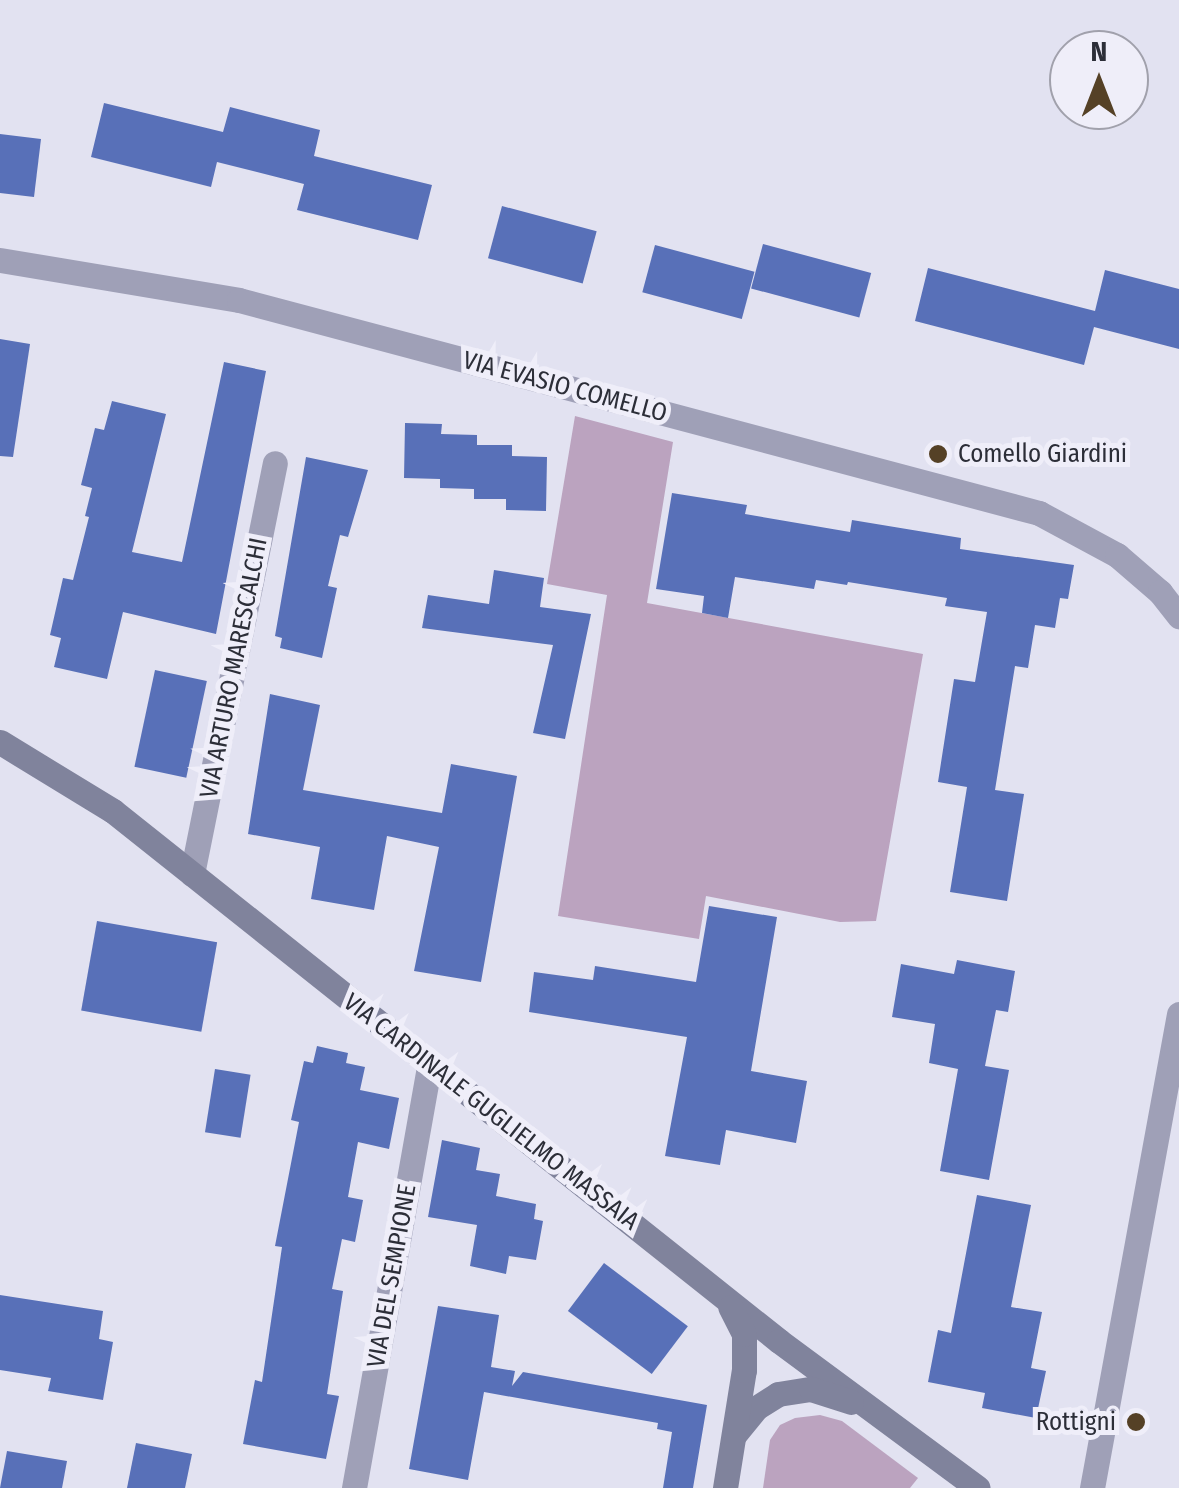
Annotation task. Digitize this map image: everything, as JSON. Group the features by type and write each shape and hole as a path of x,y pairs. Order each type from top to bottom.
{"main road":[{"name":"VIA CARDINALE GUGLIELMO MASSAIA","path":"0,742 113,811 726,1298 978,1488"},
{"path":"724,1488 735,1434 744,1334 726,1298"},
{"path":"735,1434 756,1408 778,1394 811,1389 884,1416"}],"street":[{"name":"VIA EVASIO COMELLO","path":"0,260 239,300 1039,513 1117,555 1160,592 1179,616"},
{"name":"VIA ARTURO MARESCALCHI","path":"192,874 275,463"},
{"path":"1092,1488 1179,1014"},
{"name":"VIA DEL SEMPIONE","path":"354,1488 430,1063"}],"shaded area":[{"path":"575,416 673,442 647,603 923,654 876,921 840,922 706,896 699,939 558,916 607,595 547,584"},
{"path":"820,1415 842,1421 918,1478 910,1488 763,1488 770,1440 780,1425 795,1418"}],"building":[{"path":"104,103 223,132 230,107 320,130 314,156 432,185 418,240 297,210 304,184 217,162 211,187 91,157"},
{"path":"0,134 41,139 34,197 0,193"},
{"path":"502,206 597,231 583,284 488,258"},
{"path":"763,244 871,273 859,317 751,288"},
{"path":"655,245 754,272 742,319 642,292"},
{"path":"928,268 1095,311 1105,270 1179,289 1179,349 1094,327 1084,365 915,321"},
{"path":"0,339 30,344 13,457 0,456"},
{"path":"224,362 266,371 216,634 123,612 107,679 54,667 61,638 50,635 63,578 73,580 89,517 85,516 92,488 81,485 95,428 104,430 112,401 166,414 132,552 182,562"},
{"path":"405,423 442,424 441,434 477,435 477,445 512,445 512,456 547,457 546,511 506,510 506,499 474,499 474,489 440,488 440,479 404,478"},
{"path":"306,457 368,470 348,537 340,535 328,586 337,588 322,658 280,648 282,638 275,636"},
{"path":"672,493 747,505 745,514 850,532 852,520 961,538 960,549 1074,565 1068,599 1060,598 1055,628 1035,625 1028,668 1015,666 995,790 1024,794 1007,901 950,892 967,787 938,782 954,679 975,682 987,612 945,606 947,598 848,582 847,585 816,580 814,589 735,577 728,618 702,613 704,596 656,589"},
{"path":"494,570 544,578 540,607 591,614 565,739 533,733 553,645 422,628 428,595 489,604"},
{"path":"155,670 207,681 186,778 134,767"},
{"path":"270,694 320,705 303,790 442,813 451,764 517,776 481,982 414,971 439,847 387,836 374,910 311,899 320,847 248,834"},
{"path":"709,906 777,917 751,1071 807,1081 796,1143 726,1130 720,1165 665,1156 687,1037 529,1012 534,972 593,980 595,966 696,982"},
{"path":"97,921 217,942 201,1032 81,1011"},
{"path":"957,960 1015,971 1008,1012 996,1010 985,1066 1009,1070 989,1180 940,1171 958,1069 929,1063 935,1024 892,1017 901,964 954,974"},
{"path":"317,1046 348,1053 346,1063 365,1067 360,1090 399,1098 389,1149 358,1142 348,1197 363,1200 355,1242 342,1239 332,1289 343,1291 327,1394 339,1396 326,1459 243,1444 255,1380 262,1382 282,1247 275,1246 299,1122 291,1120 304,1061 313,1063"},
{"path":"215,1069 251,1075 241,1138 205,1132"},
{"path":"442,1140 480,1148 476,1170 500,1174 496,1196 536,1204 534,1219 543,1221 536,1260 509,1256 506,1274 470,1266 477,1225 428,1217"},
{"path":"977,1195 1031,1205 1011,1307 1042,1312 1031,1368 1046,1371 1036,1418 982,1408 985,1393 928,1382 938,1330 951,1333"},
{"path":"604,1263 688,1326 652,1374 568,1311"},
{"path":"0,1295 103,1311 99,1339 113,1342 103,1400 48,1391 51,1378 0,1370"},
{"path":"438,1306 499,1315 491,1367 515,1371 512,1386 523,1372 707,1405 693,1488 663,1488 672,1432 657,1429 658,1423 484,1392 468,1480 409,1469"},
{"path":"136,1443 192,1454 185,1488 127,1488"},
{"path":"7,1451 67,1461 62,1488 0,1488"}],"place":[{"name":"Comello Giardini","path":"938,454"},
{"name":"Rottigni","path":"1136,1422"}]}
